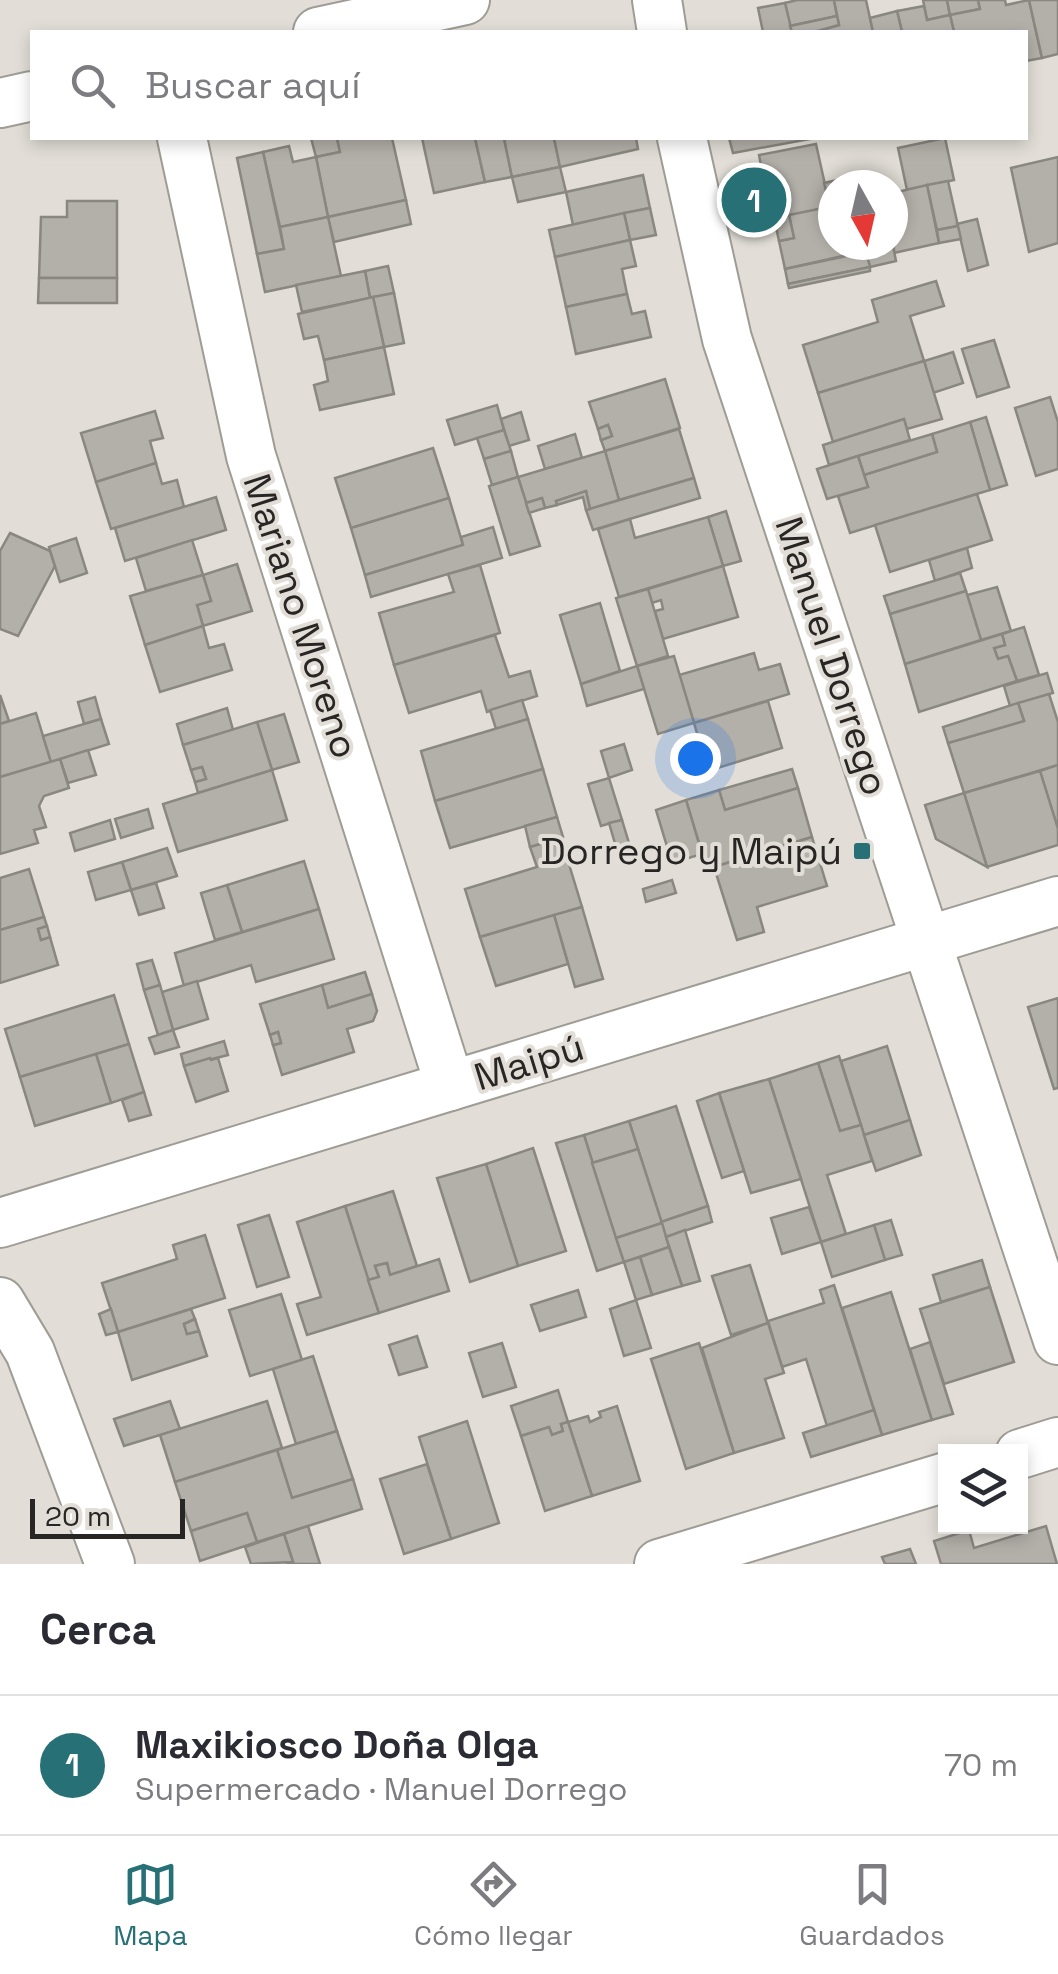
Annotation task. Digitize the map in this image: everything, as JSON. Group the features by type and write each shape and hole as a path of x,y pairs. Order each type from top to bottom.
{"street":[{"path":"327,30 465,0"},
{"path":"657,0 662,30"},
{"path":"0,103 30,96"},
{"name":"Mariano Moreno","path":"182,140 251,456 450,1086"},
{"name":"Manuel Dorrego","path":"682,140 727,339 1058,1340"},
{"name":"Maipú","path":"0,1224 1058,901"},
{"path":"0,1302 30,1352 110,1564"},
{"path":"1028,1451 1058,1442"},
{"path":"659,1564 938,1478"}],"building":[{"path":"834,0 837,16 790,26 785,3"},
{"path":"834,0 866,0 873,30 821,30 839,25"},
{"path":"923,0 947,0 950,15 927,20"},
{"path":"947,0 978,0 980,9 950,15"},
{"path":"978,0 1005,0 1006,5 1029,0 1042,58 1028,61 1028,30 954,30 950,15 980,9"},
{"path":"1029,0 1058,0 1058,54 1042,58"},
{"path":"785,3 792,30 763,30 758,8"},
{"path":"924,6 927,20 950,15 954,30 902,30 897,11"},
{"path":"897,11 902,30 873,30 870,18"},
{"path":"837,16 839,25 821,30 791,30 790,26"},
{"path":"312,140 337,140 340,152 316,157"},
{"path":"337,140 392,140 406,200 328,217 316,157 340,152"},
{"path":"422,140 475,140 485,182 434,193"},
{"path":"475,140 504,140 512,177 485,182"},
{"path":"504,140 554,140 560,167 512,177"},
{"path":"554,140 636,140 638,149 560,167"},
{"path":"730,140 804,140 733,153"},
{"path":"945,140 954,180 908,190 908,170 903,170 898,148"},
{"path":"816,144 822,170 818,170 818,210 749,224 738,176 762,171 759,155"},
{"path":"289,146 293,162 316,157 328,217 280,227 263,152"},
{"path":"263,152 284,249 257,254 237,158"},
{"path":"1058,157 1058,243 1029,252 1011,168"},
{"path":"560,167 566,192 518,202 512,177"},
{"path":"643,175 650,208 573,225 566,192"},
{"path":"948,181 958,226 937,230 927,185"},
{"path":"927,185 939,243 908,250 908,189"},
{"path":"406,200 411,224 334,242 328,217"},
{"path":"67,201 117,201 117,278 39,278 41,217 67,217"},
{"path":"650,208 656,235 630,240 624,213"},
{"path":"818,209 818,260 825,260 785,269 779,241 794,238 789,215"},
{"path":"624,213 630,240 555,257 549,230"},
{"path":"789,215 794,238 779,241 774,218"},
{"path":"328,217 341,276 265,292 257,254 284,249 280,227"},
{"path":"977,219 988,265 968,271 957,224"},
{"path":"958,226 961,239 939,243 937,230"},
{"path":"630,240 636,266 622,269 627,294 566,307 555,257"},
{"path":"828,260 868,260 870,267 788,284 785,269"},
{"path":"868,260 896,260 896,261 870,267"},
{"path":"388,266 394,293 370,298 365,271"},
{"path":"870,267 870,271 789,288 788,284"},
{"path":"365,271 370,298 302,312 296,285"},
{"path":"39,278 117,278 117,303 38,303"},
{"path":"936,281 944,306 910,316 924,361 818,393 803,345 878,322 872,300"},
{"path":"394,293 404,343 384,347 373,297"},
{"path":"627,294 632,314 645,311 651,337 576,354 566,307"},
{"path":"373,297 384,347 324,360 318,336 304,339 298,314"},
{"path":"994,340 1009,387 977,397 962,349"},
{"path":"384,347 394,394 320,410 314,385 328,381 324,360"},
{"path":"953,352 963,383 933,393 924,361"},
{"path":"924,361 942,419 907,429 904,419 833,442 818,393"},
{"path":"665,379 680,428 605,451 601,440 612,436 608,425 598,429 589,402"},
{"path":"1050,397 1058,422 1058,469 1036,476 1015,408"},
{"path":"497,405 504,430 455,445 447,420"},
{"path":"155,411 163,438 150,441 156,463 96,482 81,433"},
{"path":"521,412 529,440 509,446 501,419"},
{"path":"986,417 1007,485 990,490 970,422"},
{"path":"904,419 910,440 829,465 823,445"},
{"path":"970,422 990,490 850,533 838,496 868,487 864,475 937,452 932,434"},
{"path":"608,425 612,436 601,440 598,429"},
{"path":"679,429 694,478 619,500 605,451"},
{"path":"504,430 511,451 484,459 477,438"},
{"path":"575,434 582,458 545,469 538,446"},
{"path":"932,434 937,452 864,475 858,456"},
{"path":"433,448 449,498 351,528 335,478"},
{"path":"511,451 518,477 492,485 484,459"},
{"path":"605,451 619,500 590,509 586,491 545,508 542,498 526,503 518,477"},
{"path":"858,456 868,487 827,499 817,469"},
{"path":"156,463 162,484 177,480 184,507 111,529 96,482"},
{"path":"518,477 540,546 510,555 489,486"},
{"path":"694,478 700,498 593,530 586,510"},
{"path":"586,491 590,509 586,510 583,497 557,505 556,501"},
{"path":"977,494 992,540 890,572 875,525"},
{"path":"216,497 226,530 125,561 115,528"},
{"path":"449,498 463,545 365,575 351,528"},
{"path":"542,498 545,508 529,513 526,503"},
{"path":"726,511 741,561 723,566 708,517"},
{"path":"708,517 723,566 619,597 598,529 630,519 635,538"},
{"path":"493,527 502,558 371,597 365,575 463,545 461,537"},
{"path":"10,533 50,551 55,566 18,636 0,629 0,551"},
{"path":"76,538 87,573 60,582 49,547"},
{"path":"192,540 203,575 146,591 136,558"},
{"path":"967,548 972,568 935,581 929,560"},
{"path":"237,564 252,611 203,626 197,605 211,601 203,575"},
{"path":"480,565 500,633 394,665 379,613 454,592 448,574"},
{"path":"723,566 738,617 663,639 655,611 663,609 661,600 652,603 648,589"},
{"path":"960,573 966,591 890,614 884,596"},
{"path":"203,575 211,601 197,605 203,626 145,645 130,596"},
{"path":"997,587 1011,631 981,640 967,595"},
{"path":"648,589 668,656 637,666 616,598"},
{"path":"966,591 981,640 905,664 890,614"},
{"path":"600,603 620,671 581,684 560,615"},
{"path":"203,626 209,648 224,644 232,670 160,692 145,645"},
{"path":"1024,627 1039,675 1017,681 1008,656 998,659 994,648 1005,645 1002,634"},
{"path":"1002,634 1005,645 994,648 998,659 1008,656 1017,681 919,712 905,664"},
{"path":"495,635 509,677 530,671 537,696 487,712 481,691 409,713 394,665"},
{"path":"754,653 759,670 780,664 789,694 694,723 679,675"},
{"path":"674,656 694,723 658,734 637,666"},
{"path":"637,666 644,689 587,706 581,684"},
{"path":"1047,673 1053,693 1010,706 1004,686"},
{"path":"1049,694 1058,722 1058,765 964,793 948,743 1024,721 1018,703"},
{"path":"0,695 9,721 0,724"},
{"path":"95,697 101,719 84,724 78,702"},
{"path":"522,700 528,719 496,729 490,710"},
{"path":"768,701 782,748 708,771 694,723"},
{"path":"1018,703 1024,721 948,743 943,727"},
{"path":"227,708 233,730 183,745 177,724"},
{"path":"36,713 51,762 0,777 0,724"},
{"path":"284,714 299,762 272,770 257,722"},
{"path":"101,719 109,744 51,762 43,736"},
{"path":"528,719 543,769 435,801 421,751"},
{"path":"257,722 272,770 198,793 195,782 206,779 202,767 191,770 183,745"},
{"path":"624,744 632,770 609,778 601,751"},
{"path":"88,750 96,775 68,783 60,759"},
{"path":"60,759 69,788 44,796 39,806 46,827 34,830 38,843 0,854 0,777"},
{"path":"1058,765 1058,829 1040,771"},
{"path":"202,767 206,779 195,782 191,770"},
{"path":"543,769 557,817 450,848 435,801"},
{"path":"792,769 798,788 725,810 719,790"},
{"path":"272,770 287,820 178,852 163,804"},
{"path":"1040,771 1058,829 1058,845 987,867 964,793"},
{"path":"609,778 622,820 601,826 588,784"},
{"path":"798,788 812,837 707,869 686,800 719,790 725,810"},
{"path":"964,793 987,867 936,839 925,805"},
{"path":"686,800 702,854 672,863 656,810"},
{"path":"148,809 153,828 121,838 115,819"},
{"path":"557,817 563,837 530,847 525,826"},
{"path":"110,820 115,839 75,851 70,833"},
{"path":"622,820 632,853 619,857 609,823"},
{"path":"812,837 827,886 757,907 764,932 737,940 714,867"},
{"path":"561,838 582,907 480,937 465,889 537,867 530,847"},
{"path":"167,848 177,876 131,890 122,862"},
{"path":"304,861 319,909 242,932 227,885"},
{"path":"122,862 131,890 96,900 88,872"},
{"path":"29,869 44,917 0,930 0,878"},
{"path":"672,880 676,893 646,902 643,889"},
{"path":"156,883 164,908 139,915 131,890"},
{"path":"227,885 242,932 215,940 201,893"},
{"path":"582,907 603,979 575,987 554,915"},
{"path":"319,909 334,959 256,982 251,965 184,986 175,953"},
{"path":"554,915 568,964 496,986 480,937"},
{"path":"44,917 47,926 38,929 41,940 50,937 58,965 0,983 0,930"},
{"path":"47,926 50,937 41,940 38,929"},
{"path":"152,960 160,985 144,990 137,964"},
{"path":"365,972 372,994 328,1008 322,985"},
{"path":"197,981 208,1019 173,1030 162,992"},
{"path":"160,985 173,1030 158,1035 144,990"},
{"path":"322,985 328,1008 372,994 377,1011 373,1021 347,1029 354,1052 282,1075 273,1045 281,1043 278,1032 270,1035 260,1004"},
{"path":"114,995 129,1044 20,1077 5,1029"},
{"path":"1058,998 1058,1088 1054,1089 1028,1007"},
{"path":"173,1030 179,1047 155,1054 149,1038"},
{"path":"278,1032 281,1043 273,1045 270,1035"},
{"path":"224,1041 228,1055 184,1066 181,1054"},
{"path":"129,1044 144,1092 111,1103 96,1054"},
{"path":"887,1046 910,1120 864,1135 841,1061"},
{"path":"96,1054 111,1103 35,1126 20,1077"},
{"path":"839,1056 861,1125 840,1131 818,1063"},
{"path":"218,1058 228,1091 196,1102 184,1066"},
{"path":"818,1063 840,1131 861,1125 872,1161 827,1175 846,1234 821,1242 769,1079"},
{"path":"769,1079 801,1179 751,1193 719,1093"},
{"path":"144,1092 151,1115 129,1121 122,1100"},
{"path":"719,1093 744,1171 722,1178 697,1101"},
{"path":"676,1106 708,1206 661,1222 629,1121"},
{"path":"910,1120 921,1155 876,1171 864,1135"},
{"path":"629,1121 638,1149 592,1163 584,1135"},
{"path":"584,1135 624,1262 597,1271 556,1143"},
{"path":"533,1148 566,1251 518,1266 486,1164"},
{"path":"638,1149 662,1223 616,1238 592,1163"},
{"path":"486,1164 518,1266 470,1282 437,1178"},
{"path":"393,1191 417,1266 390,1275 387,1263 375,1266 379,1277 368,1280 345,1206"},
{"path":"345,1206 379,1313 307,1335 297,1304 321,1297 297,1222"},
{"path":"708,1206 712,1222 666,1237 661,1222"},
{"path":"809,1207 821,1242 782,1254 771,1218"},
{"path":"269,1215 289,1277 257,1287 238,1225"},
{"path":"891,1220 902,1255 885,1260 874,1225"},
{"path":"662,1223 669,1247 624,1262 616,1238"},
{"path":"874,1225 885,1260 832,1277 821,1242"},
{"path":"685,1230 700,1281 682,1286 666,1237"},
{"path":"205,1235 225,1298 118,1332 102,1283 177,1259 173,1245"},
{"path":"669,1247 682,1286 652,1295 640,1257"},
{"path":"640,1257 652,1295 636,1300 624,1262"},
{"path":"439,1259 449,1291 379,1313 368,1280 379,1277 375,1266 387,1263 390,1275"},
{"path":"982,1260 990,1287 941,1302 933,1275"},
{"path":"750,1265 768,1323 731,1335 712,1276"},
{"path":"834,1285 874,1410 827,1426 806,1359 782,1367 768,1321 824,1303 820,1290"},
{"path":"990,1287 1014,1362 944,1384 920,1309"},
{"path":"578,1290 586,1317 540,1331 531,1305"},
{"path":"891,1292 932,1420 882,1435 842,1308"},
{"path":"281,1294 302,1360 250,1376 229,1310"},
{"path":"636,1300 651,1348 624,1356 610,1309"},
{"path":"111,1309 118,1332 106,1335 99,1314"},
{"path":"191,1309 195,1319 184,1324 187,1334 199,1331 207,1356 132,1380 118,1332"},
{"path":"195,1319 199,1331 187,1334 184,1324"},
{"path":"768,1323 784,1373 765,1379 784,1438 734,1453 702,1348"},
{"path":"417,1336 427,1367 399,1375 389,1345"},
{"path":"930,1342 953,1414 932,1420 910,1349"},
{"path":"502,1343 516,1387 483,1397 469,1353"},
{"path":"699,1343 734,1453 686,1469 651,1359"},
{"path":"313,1356 337,1431 296,1444 273,1369"},
{"path":"558,1390 568,1422 561,1424 563,1431 552,1435 549,1427 521,1436 511,1406"},
{"path":"170,1401 180,1429 124,1446 114,1419"},
{"path":"267,1401 282,1448 175,1482 160,1435"},
{"path":"617,1406 640,1481 592,1496 568,1422 588,1416 590,1422 601,1417 599,1412"},
{"path":"874,1410 882,1435 811,1457 803,1433"},
{"path":"467,1421 499,1523 451,1539 419,1437"},
{"path":"568,1422 592,1496 545,1511 521,1436 549,1427 552,1435 563,1431 561,1424"},
{"path":"337,1431 353,1479 292,1498 277,1450"},
{"path":"277,1450 292,1498 353,1479 362,1509 257,1542 247,1513 191,1531 175,1482"},
{"path":"427,1464 451,1539 404,1554 380,1479"},
{"path":"247,1513 257,1542 200,1561 191,1531"},
{"path":"308,1526 320,1564 286,1564 293,1562 284,1534"},
{"path":"1046,1526 1057,1564 941,1564 934,1541 970,1534 974,1548"},
{"path":"284,1534 293,1562 251,1564 245,1547"},
{"path":"910,1549 916,1564 885,1564 882,1557"}],"place":[{"name":"Maxikiosco Doña Olga","path":"754,200"},
{"name":"Dorrego y Maipú","path":"862,851"}]}
